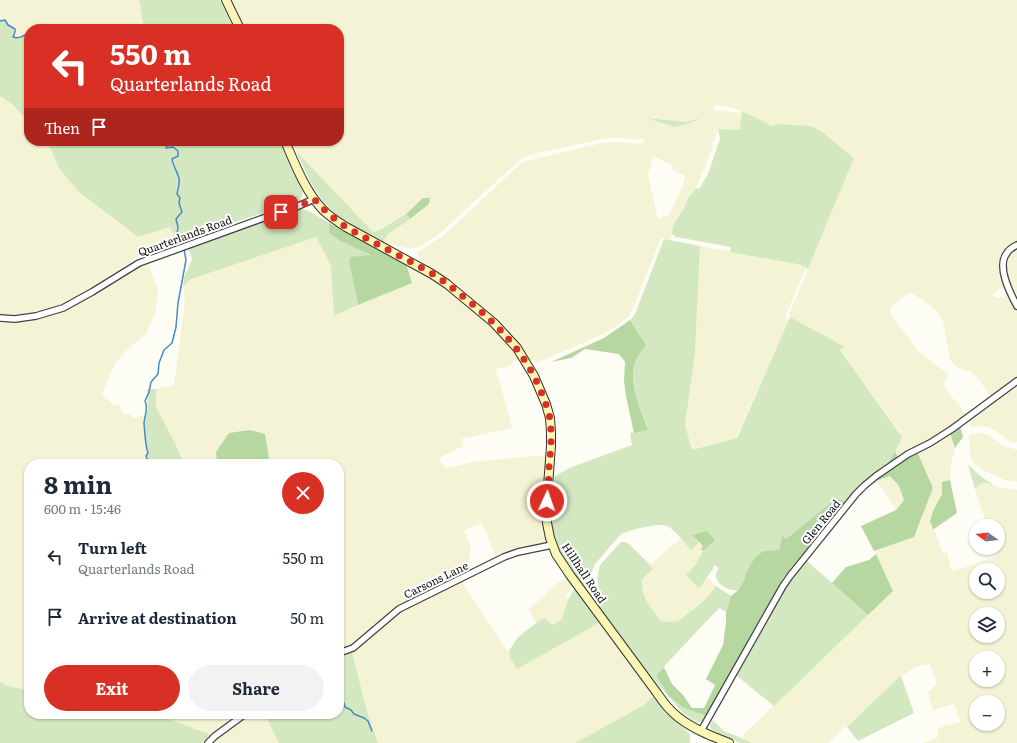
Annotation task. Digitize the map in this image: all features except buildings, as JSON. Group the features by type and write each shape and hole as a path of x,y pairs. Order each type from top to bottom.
{"main road":[{"path":"226,0 238,24"},
{"name":"Hillhall Road","path":"287,146 303,180 314,199 323,210 346,227 432,274 447,284 494,323 517,348 534,376 546,404 550,418 551,446 546,513 552,545 556,554 664,703 689,725 729,743"}],"street":[{"name":"Quarterlands Road","path":"0,318 15,319 36,316 62,308 92,292 139,263 294,208 314,199"},
{"path":"1017,245 1006,253 1003,262 1005,279 1017,306"},
{"name":"Glen Road","path":"701,731 783,586 856,494 876,476 902,458 946,432 1017,381"},
{"name":"Carsons Lane","path":"344,651 352,648 399,609 504,557 518,552 552,545"},
{"path":"208,743 238,719"}],"green space":[{"path":"0,0 139,0 143,24 24,24 24,36 17,38 13,37 15,29 8,25 5,20 0,21"},
{"path":"139,0 220,0 232,24 143,24"},
{"path":"231,0 1017,0 1017,241 1009,245 1000,256 1005,287 996,291 993,296 998,298 1007,296 1017,311 1017,377 992,396 988,393 977,377 971,372 955,366 950,359 943,321 935,309 910,292 889,309 890,313 918,351 949,375 942,384 966,415 952,427 898,458 895,451 902,437 840,350 844,347 790,317 789,315 854,158 822,131 811,126 773,126 742,111 716,105 712,110 742,113 740,131 718,129 712,144 713,147 696,188 686,201 686,205 672,230 670,240 661,238 635,304 628,317 614,328 599,336 536,363 533,359 530,361 502,323 457,284 421,261 417,253 444,235 523,162 602,143 618,142 643,144 644,139 608,138 532,154 522,158 438,235 419,247 407,248 384,242 387,235 429,204 423,198 406,214 380,230 373,232 296,151 294,146 344,146 344,24 243,24","holes":["650,118 686,122 697,120 688,124 674,127","653,156 672,165 673,170 685,176 682,188 670,214 658,219 648,175"]},
{"path":"5,20 8,25 15,29 13,37 17,38 24,36 24,117 11,103 0,96 0,21"},
{"path":"0,96 11,103 24,117 24,146 49,146 60,170 79,192 138,237 170,227 177,243 136,258 72,299 49,309 0,316"},
{"path":"742,111 773,126 777,124 811,126 821,131 854,158 808,269 802,265 730,252 731,247 676,237 672,234 672,230 686,204 688,197 696,188 699,189 708,174 720,139 718,129 740,130"},
{"path":"647,118 686,122 701,118 688,124 674,127"},
{"path":"49,146 281,146 303,192 300,201 177,243 170,227 138,237 79,192 60,170"},
{"path":"296,151 373,232 380,230 406,214 410,219 387,235 383,244 339,217 325,204 312,185"},
{"path":"423,198 430,198 429,204 410,219 406,214"},
{"path":"300,209 309,211 329,223 329,233 340,241 372,255 349,262 358,305 334,316 331,266 316,237 191,279 183,287 184,277 192,259 188,247"},
{"path":"329,223 406,264 412,283 358,305 349,262 351,257 371,255 340,241 329,233"},
{"path":"316,236 331,266 334,316 412,282 406,264 443,285 489,324 510,345 521,359 513,362 508,367 496,369 512,428 461,439 463,446 439,458 445,469 472,462 546,455 542,520 546,536 546,544 495,555 482,523 464,530 471,547 467,571 455,579 408,601 394,610 355,643 344,648 344,459 266,459 268,458 217,452 216,459 182,459 156,407 156,389 174,385 185,303 183,287 191,279"},
{"path":"664,239 700,246 695,354 685,425 692,450 737,438 790,317 845,347 840,350 902,437 887,465 861,485 846,501 834,500 786,539 782,536 779,550 763,551 745,575 744,581 738,590 728,589 719,583 716,579 716,572 719,568 714,565 713,569 699,589 686,575 696,564 703,551 715,540 693,535 699,543 691,550 673,530 667,526 658,525 621,534 595,564 590,577 590,586 586,591 564,562 550,527 555,476 572,467 632,445 630,433 648,430 636,394 633,375 637,358 646,345 630,320 635,314"},
{"path":"700,246 802,265 805,267 805,270 786,314 788,321 736,438 692,450 685,425 695,354"},
{"path":"1017,247 1017,295 1009,279 1005,261 1008,253"},
{"path":"148,263 158,289 155,313 146,334 129,348 115,363 102,394 115,406 119,405 123,415 130,414 133,418 146,415 144,424 148,453 146,459 24,459 24,689 8,686 0,682 0,323 19,322 63,312 139,266"},
{"path":"630,320 646,345 637,358 633,375 636,394 648,430 634,433 624,381 625,362 619,354 585,349 571,358 551,362 604,338"},
{"path":"1017,383 1017,442 1011,442 991,428 983,426 971,427 968,419"},
{"path":"147,389 156,389 156,407 182,459 146,459 148,453 144,424 148,409"},
{"path":"960,426 963,437 955,448 950,433"},
{"path":"250,430 265,434 269,458 217,459 216,452 229,433"},
{"path":"950,433 955,448 951,463 950,480 942,482 942,494 933,511 933,528 943,554 947,552 952,572 969,566 969,599 1005,599 1005,563 977,563 997,555 1005,555 1005,519 985,519 975,489 980,483 985,482 999,487 1017,490 1017,743 923,743 938,737 938,728 961,722 954,704 933,710 928,692 937,684 930,664 915,667 896,680 847,727 845,726 829,743 753,743 741,737 893,591 874,551 914,537 933,488 917,453"},
{"path":"980,433 987,434 1004,446 1017,450 1017,482 1005,480 991,474 979,468 972,460 969,435"},
{"path":"915,447 933,488 914,537 874,551 861,526 896,510 904,500 899,486 890,476 876,481 872,477 887,465 895,451 898,458"},
{"path":"968,465 994,485 983,483 975,489"},
{"path":"890,476 899,486 904,500 896,510 876,481"},
{"path":"950,480 957,513 933,529 930,521 933,511 942,494 942,482"},
{"path":"834,500 846,501 783,578 706,716 684,708 669,696 656,675 664,667 672,684 683,695 692,708 704,708 715,685 706,679 723,645 726,612 731,596 738,590 744,581 745,575 754,559 763,551 779,550 782,535 786,539"},
{"path":"707,531 715,540 703,551 701,549 703,546 692,535"},
{"path":"681,538 691,550 699,543 703,546 701,549 703,551 696,564 686,575 699,589 707,577 716,586 699,605 678,621 662,622 653,612 648,603 642,587 642,579 652,569 649,564"},
{"path":"622,542 629,544 653,569 642,579 642,585 648,602 654,613 662,622 678,621 699,605 716,586 731,596 726,612 719,608 656,675 684,708 706,716 704,721 698,723 684,714 648,673 600,610 598,605 600,593 597,579 600,565"},
{"path":"876,554 893,591 868,615 832,583 846,567 869,560"},
{"path":"806,560 868,615 774,706 737,676 783,591 792,576"},
{"path":"565,577 572,586 566,596 568,600 560,619 553,625 544,618 536,623 529,609"},
{"path":"462,582 506,649 509,651 510,658 517,668 599,623 653,696 644,705 575,743 378,743 368,715 352,652 397,614 412,605"},
{"path":"574,589 599,623 517,669 510,658 509,651 518,637 544,618 553,625 561,619"},
{"path":"352,652 368,715 378,743 279,743 267,719 344,719 344,654"},
{"path":"901,676 914,713 858,741 847,727"},
{"path":"0,682 8,686 24,689 24,719 169,719 211,735 202,743 0,743"},
{"path":"653,696 667,714 688,732 690,735 690,743 575,743 644,705"},
{"path":"169,719 233,719 211,735"},
{"path":"242,719 267,719 279,743 212,742"},
{"path":"713,720 724,731 753,743 740,743 711,729 710,725"}],"waterway":[{"path":"0,21 5,20 8,25 15,29 13,37 17,38 24,36"},
{"path":"167,146 166,148 173,147 178,151 178,156 172,159 179,180 177,194 180,198 179,203 182,212 176,219 178,227 177,234 182,243"},
{"path":"147,459 146,456 148,453 144,424 146,410 145,401 151,382 158,374 159,363 164,350 172,343 176,327 178,303 186,260 184,249"},
{"path":"344,703 345,707 351,710 354,714 368,721 372,731"}],"route":[{"path":"281,212 314,199 323,210 346,227 371,242 406,259 447,284 462,295 505,334 517,348 534,376 546,404 550,418 551,446 547,501"}]}
